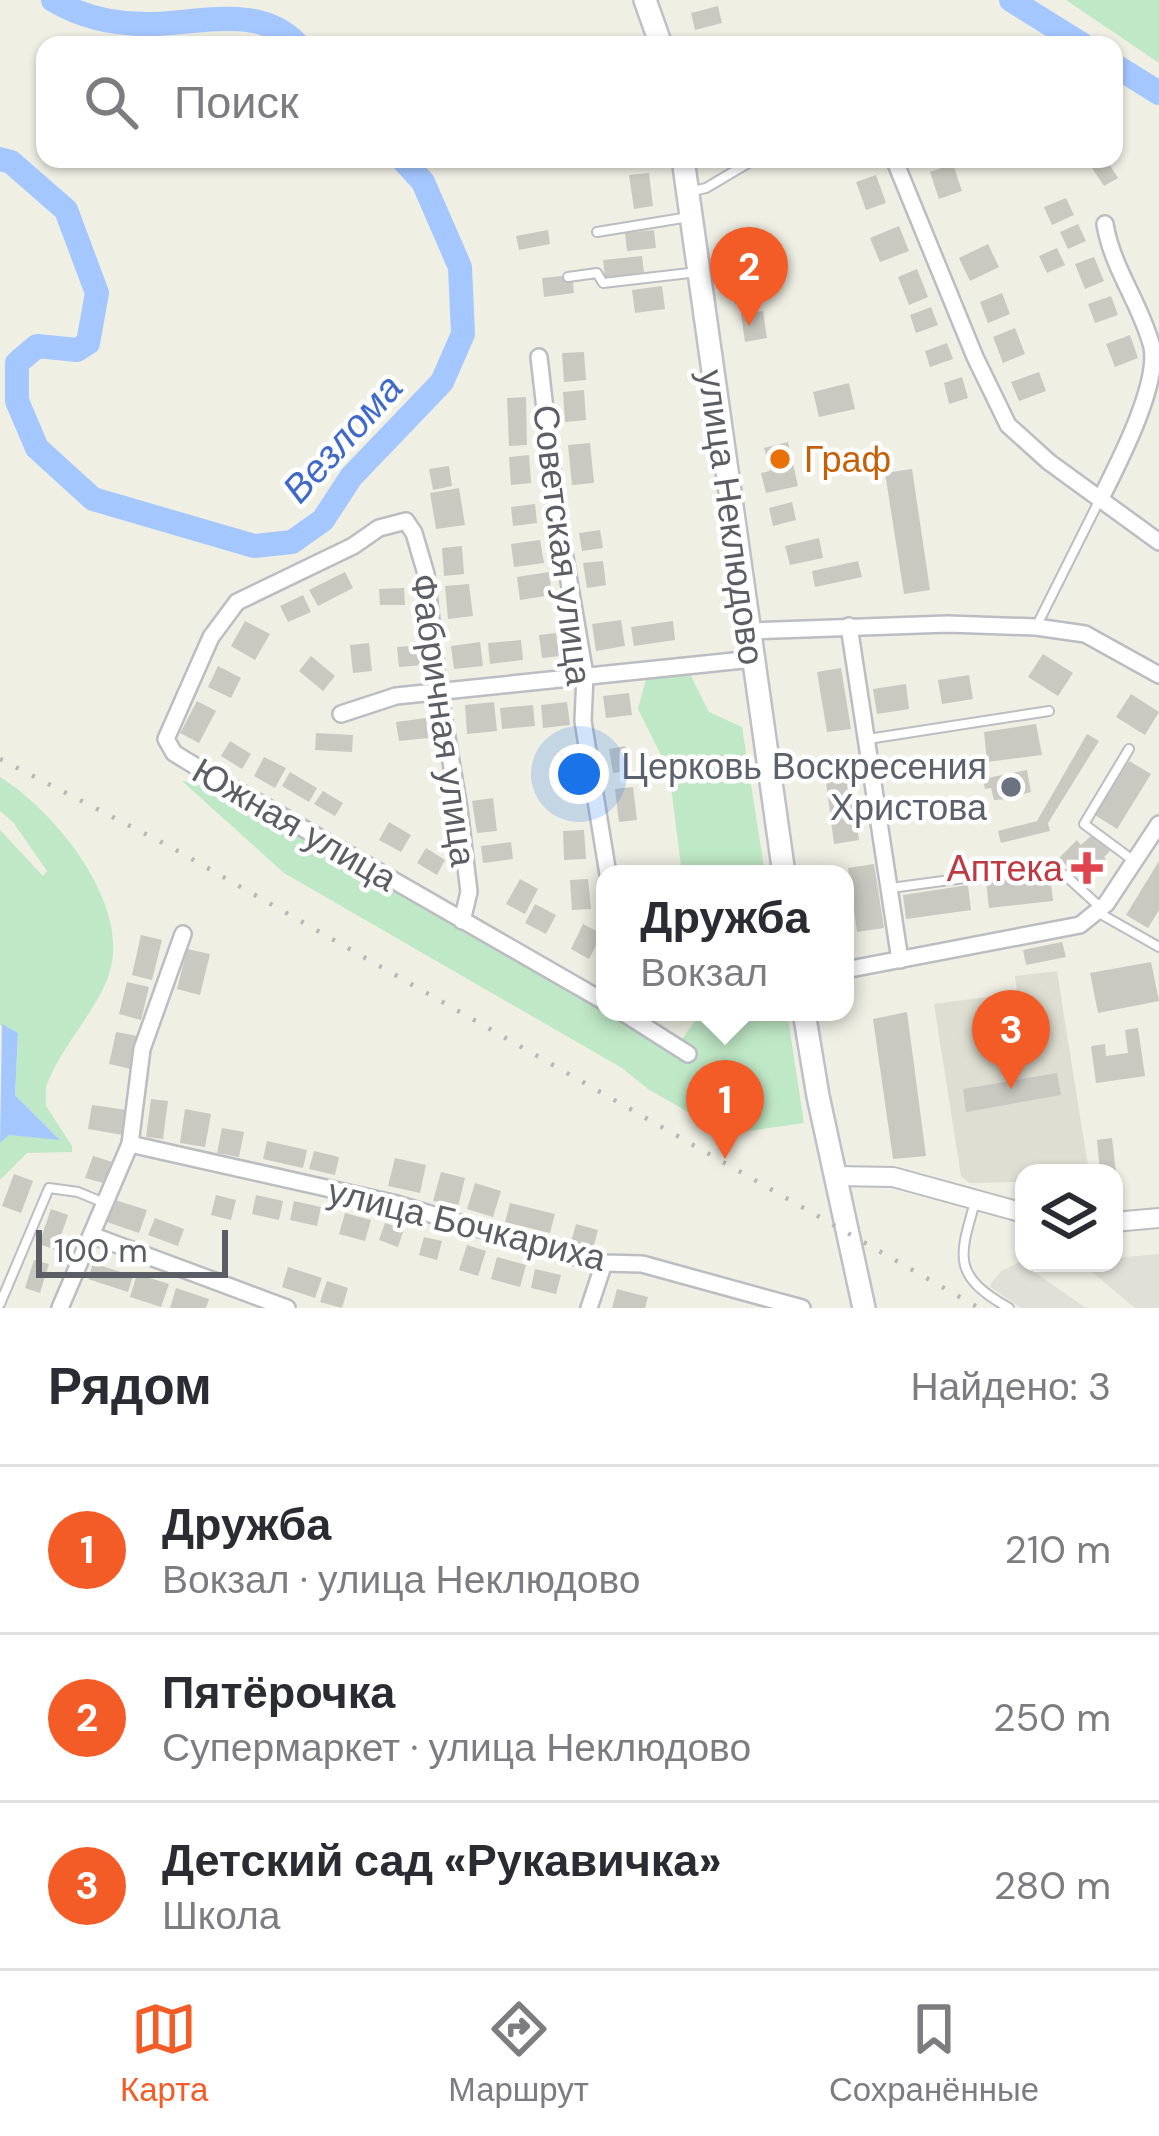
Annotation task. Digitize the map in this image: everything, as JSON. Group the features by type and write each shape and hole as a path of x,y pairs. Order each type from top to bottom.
{"main road":[{"path":"645,0 658,36"},
{"name":"улица Неклюдово","path":"683,168 783,865"},
{"path":"806,1021 864,1308"}],"street":[{"path":"898,168 1003,418 1049,462 1159,542"},
{"path":"1101,498 1154,377 1154,352 1105,224"},
{"name":"Советская улица","path":"539,357 559,526 584,675 582,712 607,865"},
{"name":"Фабричная улица","path":"406,521 426,574 469,892 462,921"},
{"name":"Южная улица","path":"406,521 380,528 237,602 211,637 166,739 174,753 200,769 596,997"},
{"path":"749,632 849,626 1036,626 1085,634 1159,674"},
{"path":"849,626 900,960"},
{"path":"340,714 373,700 753,659"},
{"path":"854,968 1080,926 1100,910 1159,824"},
{"path":"60,1308 130,1144 142,1049 183,934"},
{"path":"636,1021 688,1054"},
{"name":"улица Бочкариха","path":"130,1144 397,1204 604,1263 642,1264 802,1308"},
{"path":"835,1176 893,1177 1015,1211"},
{"path":"1123,1221 1159,1218"},
{"path":"94,1236 287,1308"},
{"path":"590,1308 604,1263"}],"lane":[{"path":"687,193 706,188 740,168"},
{"path":"597,232 690,217"},
{"path":"568,277 597,274 603,283 698,272"},
{"path":"1036,626 1101,498"},
{"path":"866,740 1049,711"},
{"path":"1130,749 1084,824 1135,862"},
{"path":"889,888 1045,868 1065,875 1100,910 1159,947"},
{"path":"0,1304 50,1188 104,1202"},
{"path":"977,1198 963,1244 963,1262 982,1293 1009,1308"}],"shaded area":[{"path":"1057,971 1088,1164 1015,1164 1015,1182 970,1183 961,1176 934,1004 1017,993 1015,976"},
{"path":"1159,1254 1159,1308 1135,1308 1092,1272 1123,1272 1123,1257"},
{"path":"1015,1264 1015,1272 1034,1272 1086,1308 1021,1308 989,1286 1001,1271"}],"green space":[{"path":"1066,0 1159,0 1159,63"},
{"path":"690,674 709,712 742,727 764,865 681,865 669,771 638,709 646,679"},
{"path":"0,777 43,812 83,861 109,917 113,945 105,985 46,1087 46,1106 72,1152 27,1153 0,1180 0,1143 8,1135 58,1138 15,1095 18,1033 0,1025 0,830 43,876 47,871 0,811"},
{"path":"182,781 224,790 596,1007 596,1021 621,1021 648,1037 683,1038 695,1021 788,1021 804,1123 726,1134 648,1089 622,1068 284,873"}],"water":[{"path":"2,1024 18,1033 15,1095 60,1140 9,1135 0,1143"}],"building":[{"path":"718,6 722,23 695,30 691,13"},
{"path":"954,168 962,191 939,199 930,172"},
{"path":"1092,168 1112,168 1118,178 1104,186"},
{"path":"649,173 653,206 634,209 629,175"},
{"path":"876,175 886,203 866,210 856,182"},
{"path":"1066,198 1074,215 1052,225 1044,207"},
{"path":"1078,224 1086,241 1068,249 1060,232"},
{"path":"899,226 909,251 880,262 870,238"},
{"path":"548,230 550,244 519,250 516,236"},
{"path":"654,230 656,248 627,251 625,233"},
{"path":"988,244 999,267 970,281 959,258"},
{"path":"1057,248 1065,265 1047,273 1039,256"},
{"path":"642,256 644,273 605,277 603,260"},
{"path":"1094,257 1104,281 1085,289 1075,264"},
{"path":"757,265 764,298 735,304 728,270"},
{"path":"917,269 928,297 909,305 898,277"},
{"path":"572,275 574,293 544,297 542,278"},
{"path":"662,286 665,309 635,313 632,290"},
{"path":"1002,293 1010,314 988,323 980,302"},
{"path":"1111,296 1118,315 1095,323 1088,304"},
{"path":"931,307 938,325 916,333 910,315"},
{"path":"763,311 767,338 745,342 741,314"},
{"path":"1015,328 1025,354 1003,363 993,337"},
{"path":"1130,335 1138,358 1115,367 1106,344"},
{"path":"947,343 953,359 930,367 925,351"},
{"path":"584,352 586,380 564,382 562,353"},
{"path":"1039,372 1046,391 1019,401 1011,382"},
{"path":"962,377 968,398 949,404 944,383"},
{"path":"849,383 855,409 819,417 813,392"},
{"path":"584,390 586,420 565,422 563,392"},
{"path":"526,397 527,445 509,446 507,398"},
{"name":"Граф","path":"788,442 798,486 766,493 761,473 770,471 764,448"},
{"path":"590,443 594,483 572,485 568,445"},
{"path":"529,455 531,483 511,485 509,457"},
{"path":"449,466 452,486 433,490 429,469"},
{"path":"912,469 930,590 904,594 885,473"},
{"path":"459,488 465,525 436,529 430,493"},
{"path":"792,502 796,520 773,526 769,508"},
{"path":"535,504 537,523 513,526 511,507"},
{"path":"600,530 603,548 582,551 579,533"},
{"path":"819,538 823,558 790,565 785,546"},
{"path":"540,540 544,563 514,567 511,544"},
{"path":"462,546 464,574 444,576 442,548"},
{"path":"603,561 606,585 587,588 583,563"},
{"path":"858,561 862,577 815,587 812,571"},
{"path":"345,572 353,588 318,606 309,590"},
{"path":"549,572 552,595 520,600 517,577"},
{"path":"469,584 473,616 448,619 445,586"},
{"path":"404,588 405,605 380,605 379,589"},
{"path":"303,595 311,612 288,622 280,606"},
{"path":"621,620 625,646 596,651 592,624"},
{"path":"245,621 270,634 255,660 231,646"},
{"path":"673,621 675,640 634,646 631,627"},
{"path":"556,633 559,656 542,658 539,635"},
{"path":"521,640 523,660 490,664 488,643"},
{"path":"480,642 483,666 454,669 451,646"},
{"path":"369,643 372,671 353,673 350,645"},
{"path":"421,645 422,665 399,667 397,647"},
{"path":"1043,654 1073,673 1058,696 1028,677"},
{"path":"311,656 335,676 323,691 299,671"},
{"path":"218,666 241,678 231,698 208,687"},
{"path":"841,668 851,729 827,732 817,672"},
{"path":"969,675 973,699 942,704 938,680"},
{"path":"906,684 909,709 877,714 873,689"},
{"path":"629,693 632,715 606,718 603,696"},
{"path":"1131,694 1159,712 1145,735 1116,717"},
{"path":"197,701 216,711 199,743 180,733"},
{"path":"494,702 497,731 467,734 465,705"},
{"path":"567,702 570,725 543,728 541,705"},
{"path":"533,705 535,726 502,729 500,708"},
{"path":"426,718 428,738 399,741 396,722"},
{"path":"1036,724 1042,755 987,762 984,732"},
{"path":"316,733 353,735 352,752 315,750"},
{"path":"1087,734 1099,741 1048,823 1050,831 1001,843 998,831 1037,821"},
{"path":"230,741 251,754 242,769 221,756"},
{"path":"625,746 629,771 613,773 609,749"},
{"path":"264,757 286,768 275,788 254,776"},
{"path":"1129,761 1151,774 1117,829 1095,815"},
{"path":"1027,770 1031,792 1020,798 994,800 991,788 985,789 983,779"},
{"path":"290,772 317,788 309,802 282,786"},
{"path":"850,778 859,840 834,844 826,782"},
{"path":"633,787 637,820 619,822 615,789"},
{"path":"323,791 343,803 335,816 314,804"},
{"path":"493,798 497,831 477,833 472,801"},
{"path":"389,822 411,835 401,852 379,840"},
{"path":"584,830 586,859 564,860 563,831"},
{"path":"1093,834 1110,851 1104,857 1107,860 1081,880 1059,858 1077,840 1081,845"},
{"path":"511,842 513,859 483,863 481,846"},
{"path":"426,848 445,860 437,875 417,863"},
{"path":"1159,861 1159,910 1148,928 1126,915"},
{"path":"874,864 884,928 857,932 854,867"},
{"path":"1050,874 1053,901 989,908 986,881"},
{"path":"520,879 538,889 525,914 506,904"},
{"path":"588,879 591,909 572,910 570,880"},
{"path":"968,885 971,910 906,919 903,895"},
{"path":"535,904 556,915 546,934 525,923"},
{"path":"583,924 596,931 589,959 571,949"},
{"path":"141,935 162,940 152,980 132,975"},
{"path":"1062,942 1066,957 1026,965 1023,950"},
{"path":"187,949 210,954 200,995 177,989"},
{"path":"1151,962 1159,1001 1098,1013 1090,973"},
{"path":"127,982 149,987 141,1020 119,1014"},
{"path":"907,1012 926,1156 893,1159 873,1019"},
{"path":"1138,1028 1145,1076 1096,1083 1091,1046 1105,1044 1106,1056 1128,1053 1125,1030"},
{"path":"116,1032 138,1036 131,1069 109,1064"},
{"path":"1057,1073 1061,1095 966,1112 963,1089"},
{"path":"151,1099 168,1101 163,1139 146,1137"},
{"path":"92,1105 127,1110 123,1135 88,1129"},
{"path":"185,1109 211,1114 205,1147 180,1143"},
{"path":"222,1128 244,1132 239,1157 217,1153"},
{"path":"1112,1138 1115,1164 1099,1164 1097,1140"},
{"path":"267,1141 307,1150 303,1168 263,1159"},
{"path":"314,1151 339,1157 335,1175 309,1169"},
{"path":"93,1156 116,1163 107,1184 85,1178"},
{"path":"395,1158 426,1165 420,1193 388,1186"},
{"path":"441,1172 465,1178 458,1207 433,1201"},
{"path":"14,1174 33,1181 21,1213 2,1206"},
{"path":"475,1183 501,1191 493,1217 467,1209"},
{"path":"216,1195 236,1200 231,1220 211,1215"},
{"path":"256,1195 283,1201 279,1220 252,1214"},
{"path":"115,1200 147,1210 139,1233 107,1222"},
{"path":"294,1201 321,1207 317,1226 290,1220"},
{"path":"510,1203 555,1214 550,1233 505,1222"},
{"path":"51,1209 68,1215 56,1250 39,1244"},
{"path":"345,1213 371,1220 365,1241 339,1234"},
{"path":"155,1218 184,1229 178,1246 148,1235"},
{"path":"385,1223 404,1229 398,1247 379,1240"},
{"path":"576,1224 598,1230 593,1248 571,1242"},
{"path":"424,1237 442,1241 437,1260 419,1255"},
{"path":"467,1245 486,1251 478,1276 459,1270"},
{"path":"497,1257 526,1265 520,1287 491,1279"},
{"path":"34,1260 49,1264 40,1293 25,1288"},
{"path":"93,1263 133,1276 128,1292 88,1279"},
{"path":"288,1267 322,1278 315,1298 282,1287"},
{"path":"535,1269 561,1275 556,1294 531,1288"},
{"path":"137,1274 169,1284 161,1307 130,1297"},
{"path":"327,1281 348,1288 342,1308 320,1302"},
{"path":"176,1288 209,1299 206,1308 170,1308"},
{"path":"617,1289 648,1297 645,1308 612,1308"}],"waterway":[{"name":"Везлома","path":"53,0 89,16 127,23 248,20 288,36"},
{"name":"Везлома","path":"1011,0 1069,36"},
{"name":"Везлома","path":"1123,71 1159,93"},
{"name":"Везлома","path":"0,159 11,162 66,210 97,293 88,343 77,350 37,346 17,363 17,401 37,448 93,499 254,546 292,542 323,520 351,477 442,382 463,334 460,267 423,182 410,168"}],"railway":[{"path":"0,759 169,846 979,1308"}],"place":[{"name":"Пятёрочка","path":"749,326"},
{"name":"Граф","path":"780,459"},
{"name":"Церковь Воскресения Христова","path":"1011,787"},
{"name":"Аптека","path":"1087,868"},
{"name":"Детский сад «Рукавичка»","path":"1011,1089"},
{"name":"Дружба","path":"725,1159"}]}
